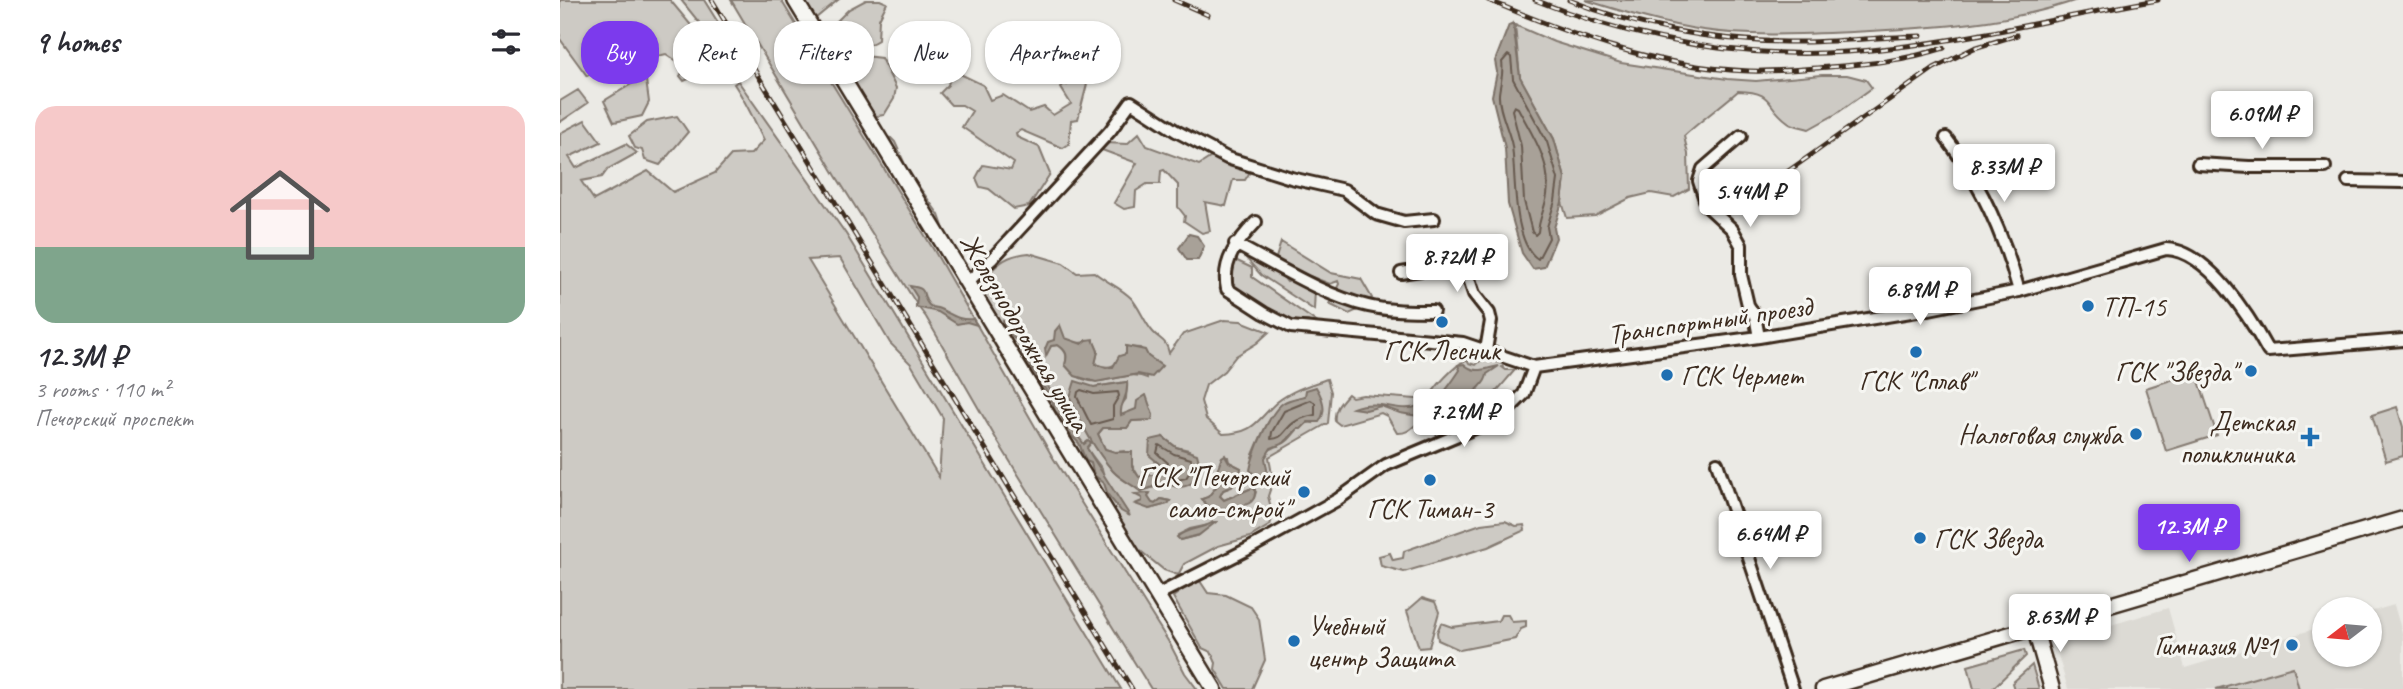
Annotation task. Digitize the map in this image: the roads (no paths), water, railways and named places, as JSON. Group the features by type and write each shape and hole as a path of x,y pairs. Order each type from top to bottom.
{"main road":[{"name":"Железнодорожная улица","path":"794,0 1214,689"},
{"path":"1823,689 2403,519"},
{"path":"2035,629 2052,689"}],"street":[{"path":"967,283 992,260 1110,131 1131,102 1176,131 1227,158 1291,178 1344,190 1376,214 1404,222 1434,219"},
{"path":"1741,136 1703,169 1699,181 1707,206 1732,229 1741,245 1741,275 1759,337"},
{"path":"1946,138 1973,176 1991,213 2009,255 2019,291"},
{"path":"2198,164 2325,167"},
{"path":"2348,181 2403,182"},
{"name":"Транспортный проезд","path":"1256,222 1235,244 1225,277 1227,289 1264,313 1291,327 1463,342 1534,367 1759,337 1929,309 2019,291 2159,250 2176,249 2207,266 2253,324 2269,351 2403,340"},
{"path":"1235,244 1346,299 1382,309 1433,311"},
{"path":"1401,273 1433,268 1467,273 1474,294 1489,313 1491,321 1486,350"},
{"path":"1157,595 1337,500 1386,465 1501,417 1524,394 1534,367"},
{"path":"1717,463 1793,689"}],"water":[{"path":"1513,23 1520,77 1554,139 1565,178 1562,202 1554,228 1556,238 1544,267 1533,269 1522,253 1508,204 1505,148 1492,96 1497,72 1495,61 1509,25"},
{"path":"1189,234 1197,236 1204,246 1198,260 1187,260 1179,248"},
{"path":"910,286 923,290 926,301 932,307 959,318 973,319 977,325 967,322 957,324 938,312 916,307 917,297"},
{"path":"1003,321 1025,349 1033,368 1049,388 1070,426 1084,444 1088,441 1091,443 1087,448 1130,516 1121,511 1108,495 1104,483 1094,475 1091,463 1086,461 1079,443 1055,411 1052,399 1029,366 1018,342 1004,329"},
{"path":"1060,325 1065,338 1082,344 1093,339 1098,351 1095,364 1106,368 1113,367 1119,356 1126,354 1126,346 1145,350 1148,356 1162,366 1152,377 1138,374 1096,382 1075,376 1065,365 1066,354 1058,345 1051,346 1046,356 1048,342 1054,340 1055,331"},
{"path":"1464,364 1476,370 1499,366 1487,374 1480,387 1463,400 1443,408 1427,410 1418,416 1381,406 1366,410 1353,408 1372,405 1423,408 1444,392 1460,370 1458,365"},
{"path":"1075,381 1094,387 1127,382 1121,415 1136,409 1137,401 1146,395 1153,415 1152,420 1132,421 1127,428 1103,428 1098,434 1105,449 1132,452 1132,467 1139,477 1159,474 1162,466 1149,455 1150,440 1163,437 1176,447 1197,454 1199,465 1194,481 1185,486 1164,484 1140,491 1116,474 1094,445 1070,397"},
{"path":"1316,387 1323,404 1319,422 1308,422 1284,443 1271,448 1265,458 1269,481 1261,483 1250,470 1267,424 1283,403 1305,396 1306,390"},
{"path":"1225,455 1229,462 1241,468 1236,482 1223,490 1220,496 1224,500 1252,488 1255,489 1254,497 1246,505 1214,510 1202,499 1208,497 1222,480 1217,471"},
{"path":"1150,493 1148,497 1152,503 1155,504 1161,499 1170,501 1149,509 1135,504 1142,501 1142,498 1135,494"},
{"path":"1216,522 1199,535 1180,540 1177,537 1186,532"}],"railway":[{"path":"712,0 1132,689"},
{"path":"1174,0 1208,15"},
{"path":"1488,0 1583,37 1648,56 1715,69 1769,71 1844,66 1901,58 1944,48"},
{"path":"1535,0 1578,16 1666,39 1755,52 1800,53 1845,52 1924,44 2158,0"},
{"path":"1569,0 1648,25 1731,39 1803,42 1921,36"},
{"path":"1736,208 1934,68 1974,48 2017,35"}],"place":[{"name":"ТП-15","path":"2088,306"},
{"name":"ГСК Лесник","path":"1442,322"},
{"name":"ГСК \"Сплав\"","path":"1916,352"},
{"name":"ГСК \"Звезда\"","path":"2251,371"},
{"name":"ГСК Чермет","path":"1667,375"},
{"name":"Налоговая служба","path":"2136,434"},
{"name":"Детская поликлиника","path":"2310,437"},
{"name":"ГСК Тиман-3","path":"1430,480"},
{"name":"ГСК \"Печорский само-строй\"","path":"1304,492"},
{"name":"ГСК Звезда","path":"1920,538"},
{"name":"Учебный центр Защита","path":"1294,641"},
{"name":"Гимназия №1","path":"2292,645"}]}
